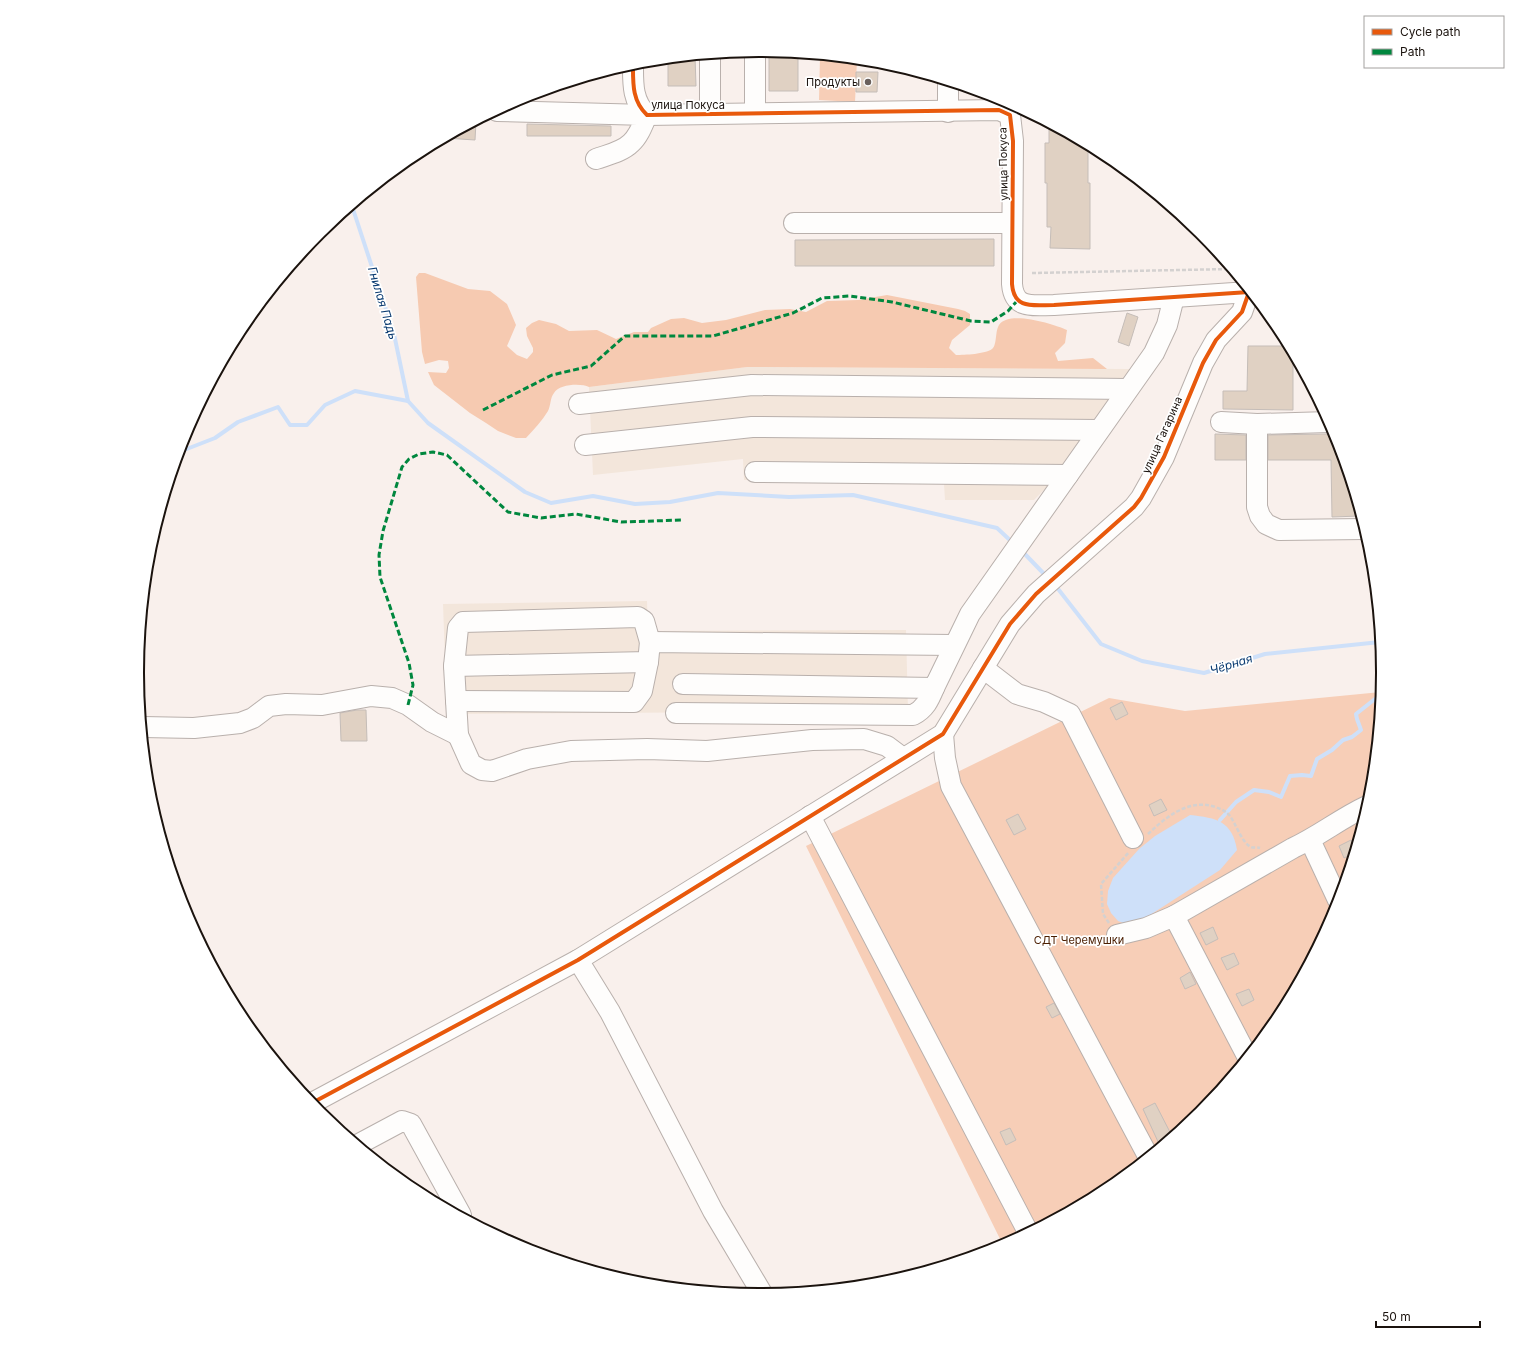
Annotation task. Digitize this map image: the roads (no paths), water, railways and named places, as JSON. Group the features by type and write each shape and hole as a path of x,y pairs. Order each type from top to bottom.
{"street":[{"path":"755,57 755,113"},
{"path":"710,59 710,114"},
{"name":"улица Покуса","path":"633,71 633,90 640,109 647,115 1012,111"},
{"path":"948,87 948,112"},
{"path":"508,111 647,115 641,130 631,143 617,152 596,159"},
{"name":"улица Покуса","path":"1013,112 1011,271 1012,293 1017,301 1025,304 1054,304 1174,297 1241,289"},
{"path":"794,222 1012,222"},
{"name":"улица Гагарина","path":"943,734 1010,624 1036,594 1141,498 1164,457 1203,363 1216,340 1242,312 1244,294"},
{"path":"676,713 913,715 922,711 970,614 1154,353 1167,325 1174,297"},
{"path":"579,404 752,385 1128,389"},
{"path":"1221,422 1257,424 1322,422"},
{"path":"1257,424 1257,507 1260,516 1266,524 1279,530 1359,529"},
{"path":"585,445 752,427 1100,430"},
{"path":"755,472 1068,475"},
{"path":"456,701 634,702 642,691 648,662 650,642 644,621 638,617 463,622 458,628 454,666 456,701 458,735 471,764 482,770 492,771 527,759 571,751 707,751 812,740 864,739 887,746 903,758"},
{"path":"650,642 954,645"},
{"path":"454,666 648,662"},
{"path":"983,668 1017,694 1044,702 1070,714 1135,841"},
{"path":"683,684 934,688"},
{"path":"147,727 194,728 240,722 253,718 269,706 286,704 322,705 372,696 392,698 408,705 432,722 458,735"},
{"path":"318,1100 578,960 943,734 945,758 951,786 1146,1152"},
{"path":"1117,935 1146,928 1174,916 1293,848 1310,840 1350,814 1360,809"},
{"path":"810,816 1026,1228"},
{"path":"1310,840 1335,893"},
{"path":"1174,916 1245,1051"},
{"path":"578,960 610,1012 713,1211 759,1288"},
{"path":"362,1142 402,1121 412,1124 458,1209"}],"water":[{"path":"1190,815 1208,818 1222,823 1227,827 1235,840 1237,850 1220,870 1136,924 1126,924 1118,921 1111,913 1107,904 1108,891 1113,878 1139,849 1155,836"}],"waterway":[{"name":"Гнилая Падь","path":"353,210 394,334 408,401"},
{"path":"187,449 215,438 238,422 278,407 290,425 307,425 325,405 355,391 408,401 428,423 525,492 551,503 593,496 635,504 670,502 718,493 789,497 853,495 997,528 1013,543"},
{"path":"1021,550 1047,577"},
{"name":"Чёрная","path":"1055,585 1101,644 1142,661 1204,673 1265,654 1375,643"},
{"path":"1220,820 1236,802 1254,790 1269,792 1281,797 1290,776 1311,776 1317,759 1332,750 1343,740 1352,737 1361,730 1356,714 1375,699"}],"place":[{"name":"Продукты","path":"868,82"}],"park label":[{"name":"СДТ Черемушки","path":"1079,940"}]}
